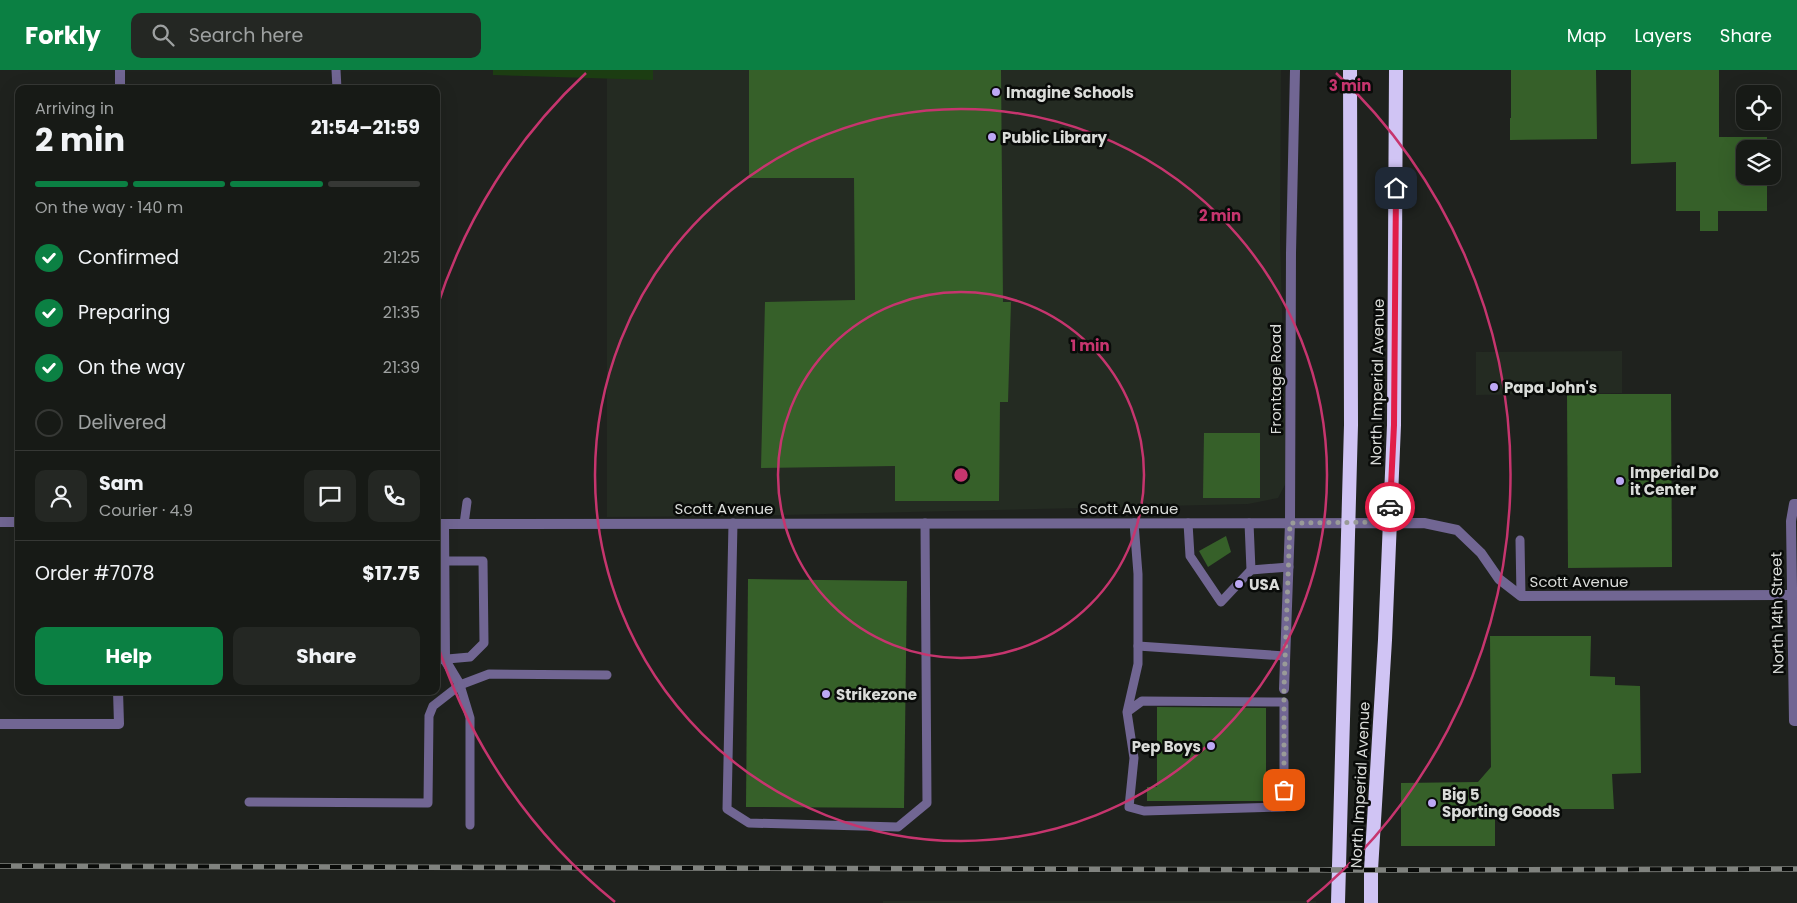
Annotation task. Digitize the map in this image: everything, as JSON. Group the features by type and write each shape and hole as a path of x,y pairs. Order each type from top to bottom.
{"highway":[{"name":"North Imperial Avenue","path":"1338,903 1351,426 1350,70"},
{"name":"North Imperial Avenue","path":"1371,903 1371,870 1385,640 1394,425 1396,70"}],"street":[{"path":"120,70 120,85"},
{"name":"Frontage Road","path":"1284,688 1290,523 1291,252 1295,70"},
{"name":"North 14th Street","path":"1795,504 1791,521 1795,721"},
{"path":"0,522 15,522"},
{"name":"Scott Avenue","path":"440,524 1424,523 1457,530 1481,553 1499,579 1521,596 1792,595"},
{"path":"440,524 444,561 441,660 460,685"},
{"path":"0,724 119,724 118,695"}],"lane":[{"path":"336,70 337,85"},
{"path":"464,524 467,502"},
{"path":"733,523 727,809 749,823 898,828 927,803 925,523"},
{"path":"1134,523 1138,574 1138,664 1127,712 1134,758 1129,807 1144,811 1284,807 1284,688"},
{"path":"1188,523 1190,556 1221,602 1251,570 1289,567"},
{"path":"1249,523 1251,570"},
{"path":"1520,540 1521,596"},
{"path":"441,660 470,656 484,643 483,561 444,561"},
{"path":"1138,646 1285,656"},
{"path":"249,802 428,803 429,716 433,706 460,685 488,674 607,675"},
{"path":"460,685 470,718 470,825"},
{"path":"1127,712 1142,701 1284,702"}],"shaded area":[{"path":"607,70 1281,70 1280,239 1287,481 1278,498 1248,504 745,516 607,517"},
{"path":"1622,351 1622,393 1476,395 1476,352"},
{"path":"883,901 1316,901 1316,903 883,903"}],"green space":[{"path":"493,70 653,70 653,80 493,75"}],"building":[{"path":"749,70 1001,70 1003,302 1011,302 1008,402 1000,402 999,501 895,501 895,466 761,468 765,302 855,300 854,178 749,178"},
{"path":"1511,70 1596,70 1597,139 1510,140"},
{"path":"1631,70 1719,70 1719,137 1767,137 1767,140 1736,140 1736,185 1767,185 1767,211 1718,211 1718,231 1700,231 1700,211 1676,211 1676,162 1631,164"},
{"name":"Imperial Do it Center","path":"1567,394 1671,394 1672,567 1568,568"},
{"path":"1204,433 1260,433 1260,498 1203,498"},
{"path":"1226,536 1231,552 1208,567 1199,551"},
{"name":"Strikezone","path":"748,579 907,581 904,808 746,807"},
{"path":"1490,636 1591,636 1590,676 1615,677 1615,685 1640,686 1641,773 1612,774 1614,809 1495,809 1495,846 1401,846 1401,783 1478,782 1491,767"},
{"name":"Pep Boys","path":"1157,707 1266,708 1266,801 1147,801 1147,787 1157,787"}],"railway":[{"path":"0,866 1371,870 1797,869"}],"way so far":[{"path":"1284,790 1284,688 1290,523 1390,522 1390,507"}],"place":[{"name":"Imagine Schools","path":"996,92"},
{"name":"Public Library","path":"992,137"},
{"name":"Papa John's","path":"1494,387"},
{"name":"Imperial Do it Center","path":"1620,481"},
{"name":"USA","path":"1239,584"},
{"name":"Strikezone","path":"826,694"},
{"name":"Pep Boys","path":"1211,746"},
{"name":"Big 5 Sporting Goods","path":"1432,803"}],"route":[{"path":"1390,507 1394,425 1396,188"}]}
